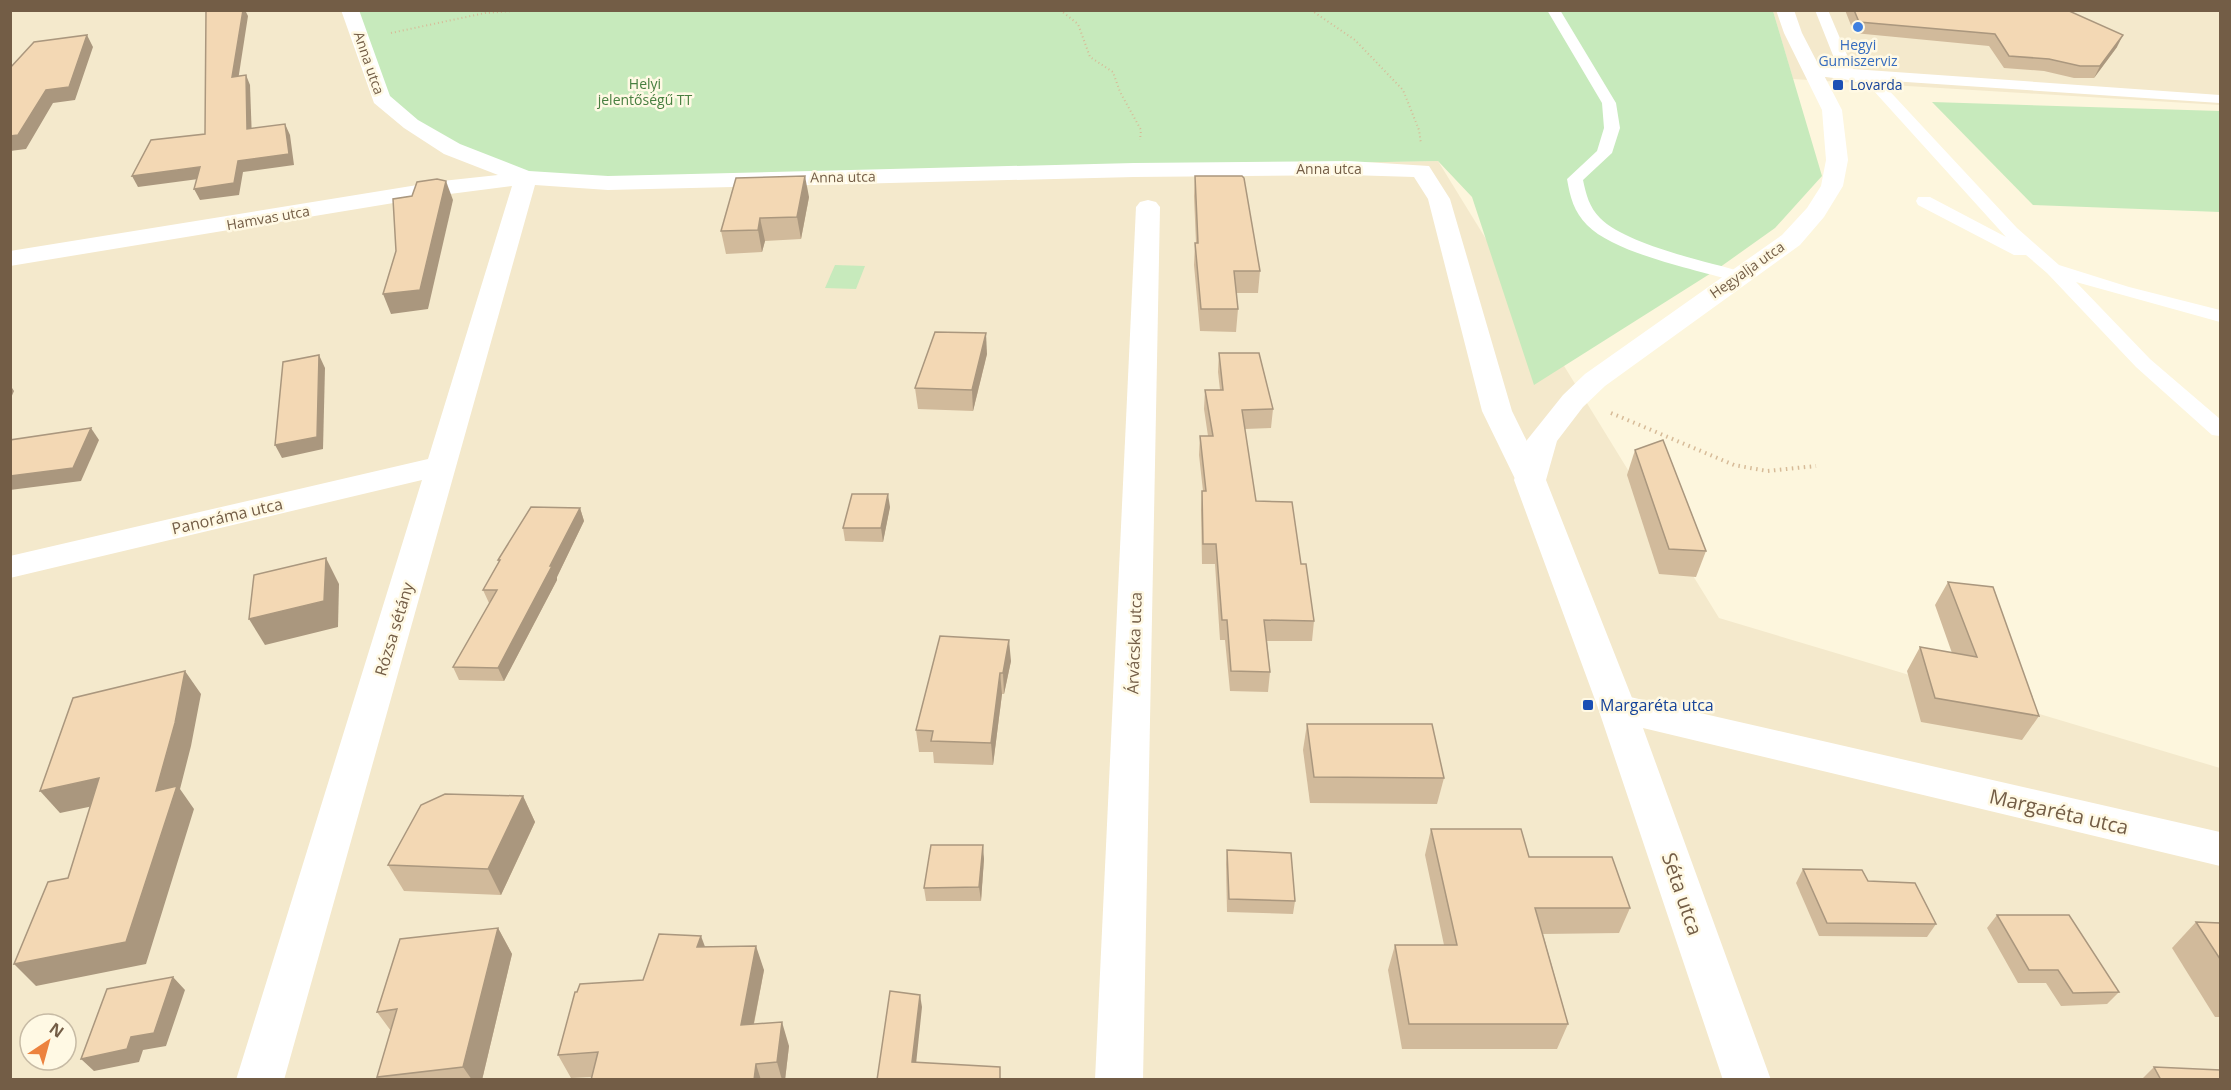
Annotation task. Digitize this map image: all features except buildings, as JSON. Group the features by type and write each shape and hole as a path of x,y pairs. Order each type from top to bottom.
{"street":[{"name":"Anna utca","path":"350,10 381,99 411,124 452,148 526,178 608,183 1134,170 1349,168 1421,171"},
{"name":"Hegyalja utca","path":"1530,480 1542,440 1573,401 1594,380 1737,276 1791,240 1816,212 1832,186 1837,160 1832,110 1793,33 1785,10"},
{"name":"Séta utca","path":"1421,171 1439,199 1497,411 1530,480 1617,708 1747,1080"},
{"name":"Hamvas utca","path":"10,259 442,188 526,178"},
{"name":"Rózsa sétány","path":"260,1080 526,178"},
{"name":"Árvácska utca","path":"1119,1080 1148,207"},
{"name":"Panoráma utca","path":"10,567 443,465"},
{"name":"Margaréta utca","path":"1617,708 2220,849"}],"lane":[{"path":"1553,10 1610,103 1612,128 1604,153 1575,179 1576,193 1583,209 1597,225 1620,240 1737,276"},
{"path":"1821,10 1848,75"},
{"path":"1814,71 1866,79 1878,87 2011,232 2053,269 2143,363 2220,430"},
{"path":"1848,75 1884,74 2220,99"},
{"path":"1924,201 2053,269 2122,291 2220,316"}],"path":[{"path":"361,39 467,16 526,10"},
{"path":"1060,10 1078,24 1090,57 1113,72 1120,92 1142,130 1134,170"},
{"path":"1311,10 1355,40 1403,90 1419,130 1424,159 1421,171"},
{"path":"1573,401 1627,418 1696,451 1753,471 1816,466"}],"shaded area":[{"path":"10,11 360,11 609,177 1438,161 1719,618 2220,768 2220,1079 11,1079"},
{"path":"1773,11 2220,11 2220,105 1793,79"}],"green space":[{"name":"Helyi jelentőségű TT","path":"350,11 1773,11 1822,176 1775,228 1716,270 1534,385 1472,197 1438,161 526,178 452,149 381,99"},
{"path":"1932,102 2220,111 2220,212 2033,205"},
{"path":"835,265 865,266 856,289 825,288"}],"place":[{"name":"Hegyi Gumiszerviz","path":"1858,27"},
{"name":"Lovarda","path":"1838,85"},
{"name":"Margaréta utca","path":"1588,705"}]}
